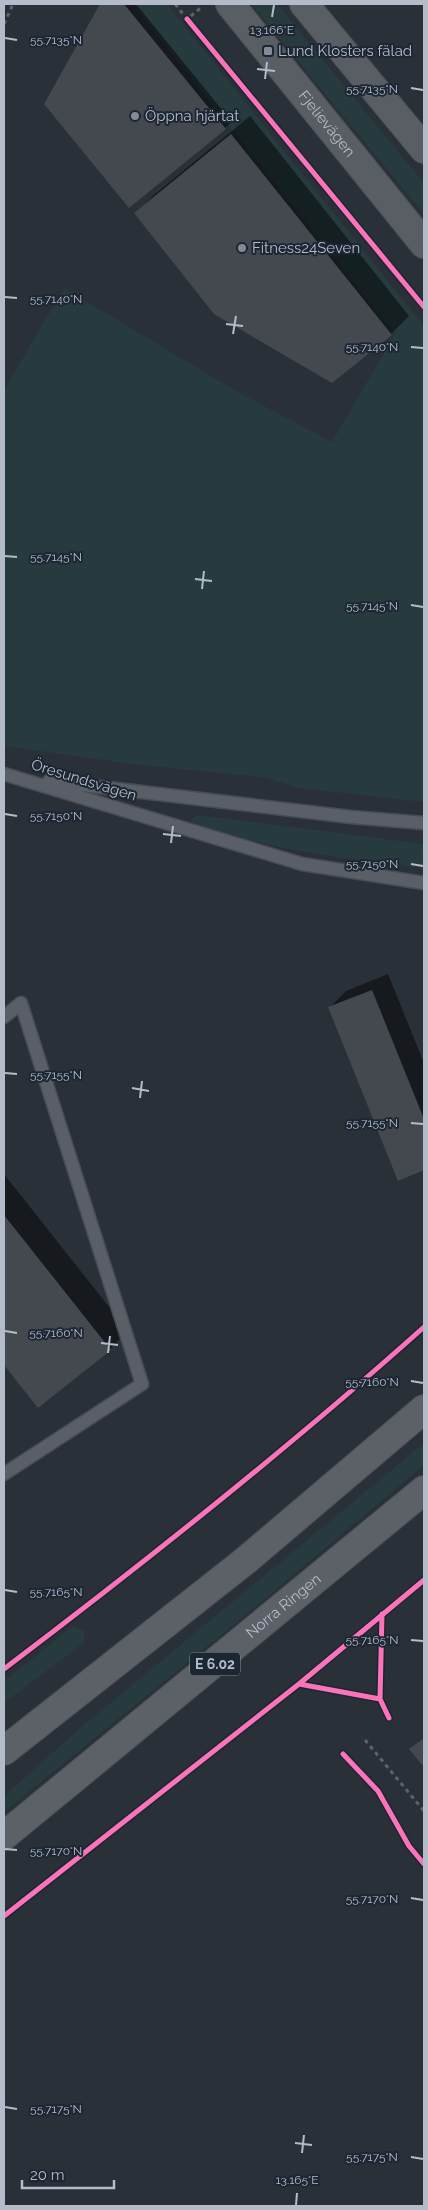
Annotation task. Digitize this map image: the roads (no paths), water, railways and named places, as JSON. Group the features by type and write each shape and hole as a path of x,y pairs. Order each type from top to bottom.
{"main road":[{"name":"Fjelievägen","path":"230,4 424,244"},
{"path":"304,4 424,149"},
{"path":"4,1751 245,1561 424,1409"},
{"name":"Norra Ringen","path":"4,1836 424,1490"}],"lane":[{"name":"Öresundsvägen","path":"10,775 351,817 424,823"},
{"name":"Öresundsvägen","path":"10,775 302,864 424,884"},
{"path":"4,1017 21,1003 142,1384 4,1474"}],"place":[{"name":"Lund Klosters fälad","path":"268,51"},
{"name":"Öppna hjärtat","path":"135,116"},
{"name":"Fitness24Seven","path":"242,248"}]}
